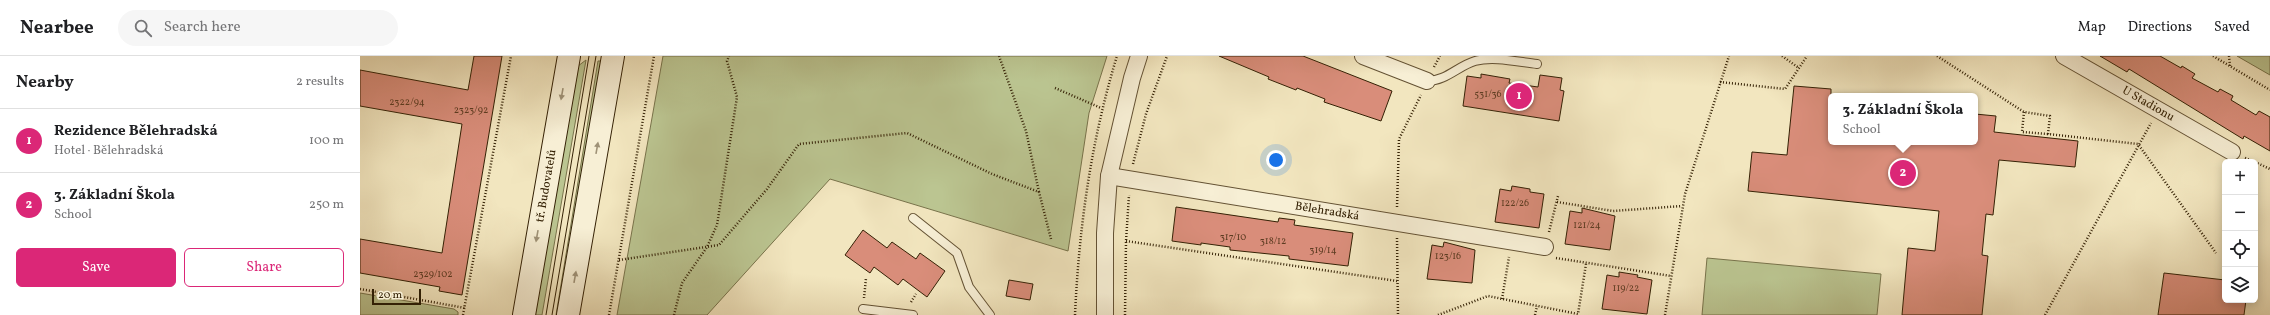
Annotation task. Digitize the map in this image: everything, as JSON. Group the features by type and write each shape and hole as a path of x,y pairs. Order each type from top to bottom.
{"street":[{"name":"tř. Budovatelů","path":"524,315 569,56"},
{"path":"568,315 613,56"},
{"path":"1106,315 1105,233 1109,176 1132,78 1139,56"},
{"path":"1363,56 1428,81"},
{"name":"U Stadionu","path":"2064,56 2232,152"},
{"name":"Bělehradská","path":"1109,176 1545,247"}],"lane":[{"path":"1428,81 1436,81 1468,64 1488,59 1537,64"},
{"path":"913,218 957,253 969,287 990,315"},
{"path":"863,309 913,315"}],"path":[{"path":"463,315 511,56"},
{"path":"609,315 654,56"},
{"path":"674,315 682,283 707,247 717,225 737,97 727,61 729,56"},
{"path":"999,56 1026,131 1051,239"},
{"path":"1075,315 1079,242 1092,150 1117,56"},
{"path":"1398,315 1397,222 1399,139 1440,56"},
{"path":"1665,315 1682,206 1729,56"},
{"path":"1782,56 1799,68"},
{"path":"1720,82 1785,89 1807,56"},
{"path":"1937,56 2024,112 2050,116 2048,134"},
{"path":"2213,56 2270,90"},
{"path":"2230,56 2230,66"},
{"path":"1055,88 1102,108"},
{"path":"2045,315 2138,144 2159,110"},
{"path":"2024,112 2022,132 2138,144 2216,253"},
{"path":"619,260 719,245 767,189 799,144 907,133 992,174 1039,192"},
{"path":"2258,163 2270,169"},
{"path":"1558,196 1545,247 1548,257 1671,276"},
{"path":"1556,202 1613,211 1682,206"},
{"path":"1126,241 1397,282"},
{"path":"1502,299 1511,242"},
{"path":"1438,315 1488,296 1578,314 1586,264"},
{"path":"863,309 866,278"},
{"path":"360,289 465,308"},
{"path":"1535,315 1537,306"}],"green space":[{"path":"663,56 1107,56 1089,113 1068,251 830,179 707,315 617,315"},
{"path":"2237,56 2270,56 2270,75"},
{"path":"586,60 542,315 533,315 578,66"},
{"path":"598,61 601,61 564,315 556,315"},
{"path":"1707,258 1881,274 1877,315 1702,315"},
{"path":"360,293 454,309 458,312 458,315 360,315"}],"building":[{"path":"474,56 502,56 462,295 439,291 440,287 360,273 360,239 442,253 462,124 360,106 360,70 468,90"},
{"path":"1219,56 1303,56 1392,91 1381,121 1324,102 1325,99 1268,79 1269,77"},
{"path":"2100,56 2160,56 2181,68 2182,66 2195,74 2192,78 2218,92 2220,89 2233,96 2231,100 2256,115 2259,111 2270,117 2270,151 2244,136 2243,139 2129,69 2127,72"},
{"path":"1481,74 1510,79 1509,83 1538,87 1540,75 1562,78 1560,90 1564,91 1559,121 1463,106 1467,76 1481,78"},
{"path":"1794,86 1831,89 1831,93 1828,93 1828,145 1978,145 1978,114 1996,116 1994,132 2078,141 2075,167 1999,160 1993,215 1986,214 1982,255 1988,256 1982,315 1902,315 1908,248 1935,251 1939,211 1748,191 1752,152 1787,155"},
{"path":"1512,186 1530,189 1530,192 1544,194 1539,228 1495,222 1500,189 1511,191"},
{"path":"1176,207 1278,222 1279,218 1295,220 1294,225 1353,233 1348,266 1289,259 1289,256 1230,250 1230,247 1172,241"},
{"path":"1582,208 1615,216 1610,250 1565,244 1570,211 1582,213"},
{"path":"863,230 887,248 892,242 916,259 920,253 945,271 927,297 903,279 898,285 874,267 870,273 845,255"},
{"path":"1444,242 1475,250 1472,283 1427,279 1432,245 1443,247"},
{"path":"1619,272 1638,275 1637,277 1652,280 1647,314 1602,309 1607,275 1619,277"},
{"path":"2164,273 2222,280 2222,303 2246,303 2244,315 2158,315"},
{"path":"1009,280 1033,284 1030,300 1006,296"}],"tram line":[{"path":"546,315 589,56"},
{"path":"552,315 596,56"}],"place":[{"name":"Rezidence Bělehradská","path":"1519,96"},
{"name":"3. Základní Škola","path":"1903,173"}]}
